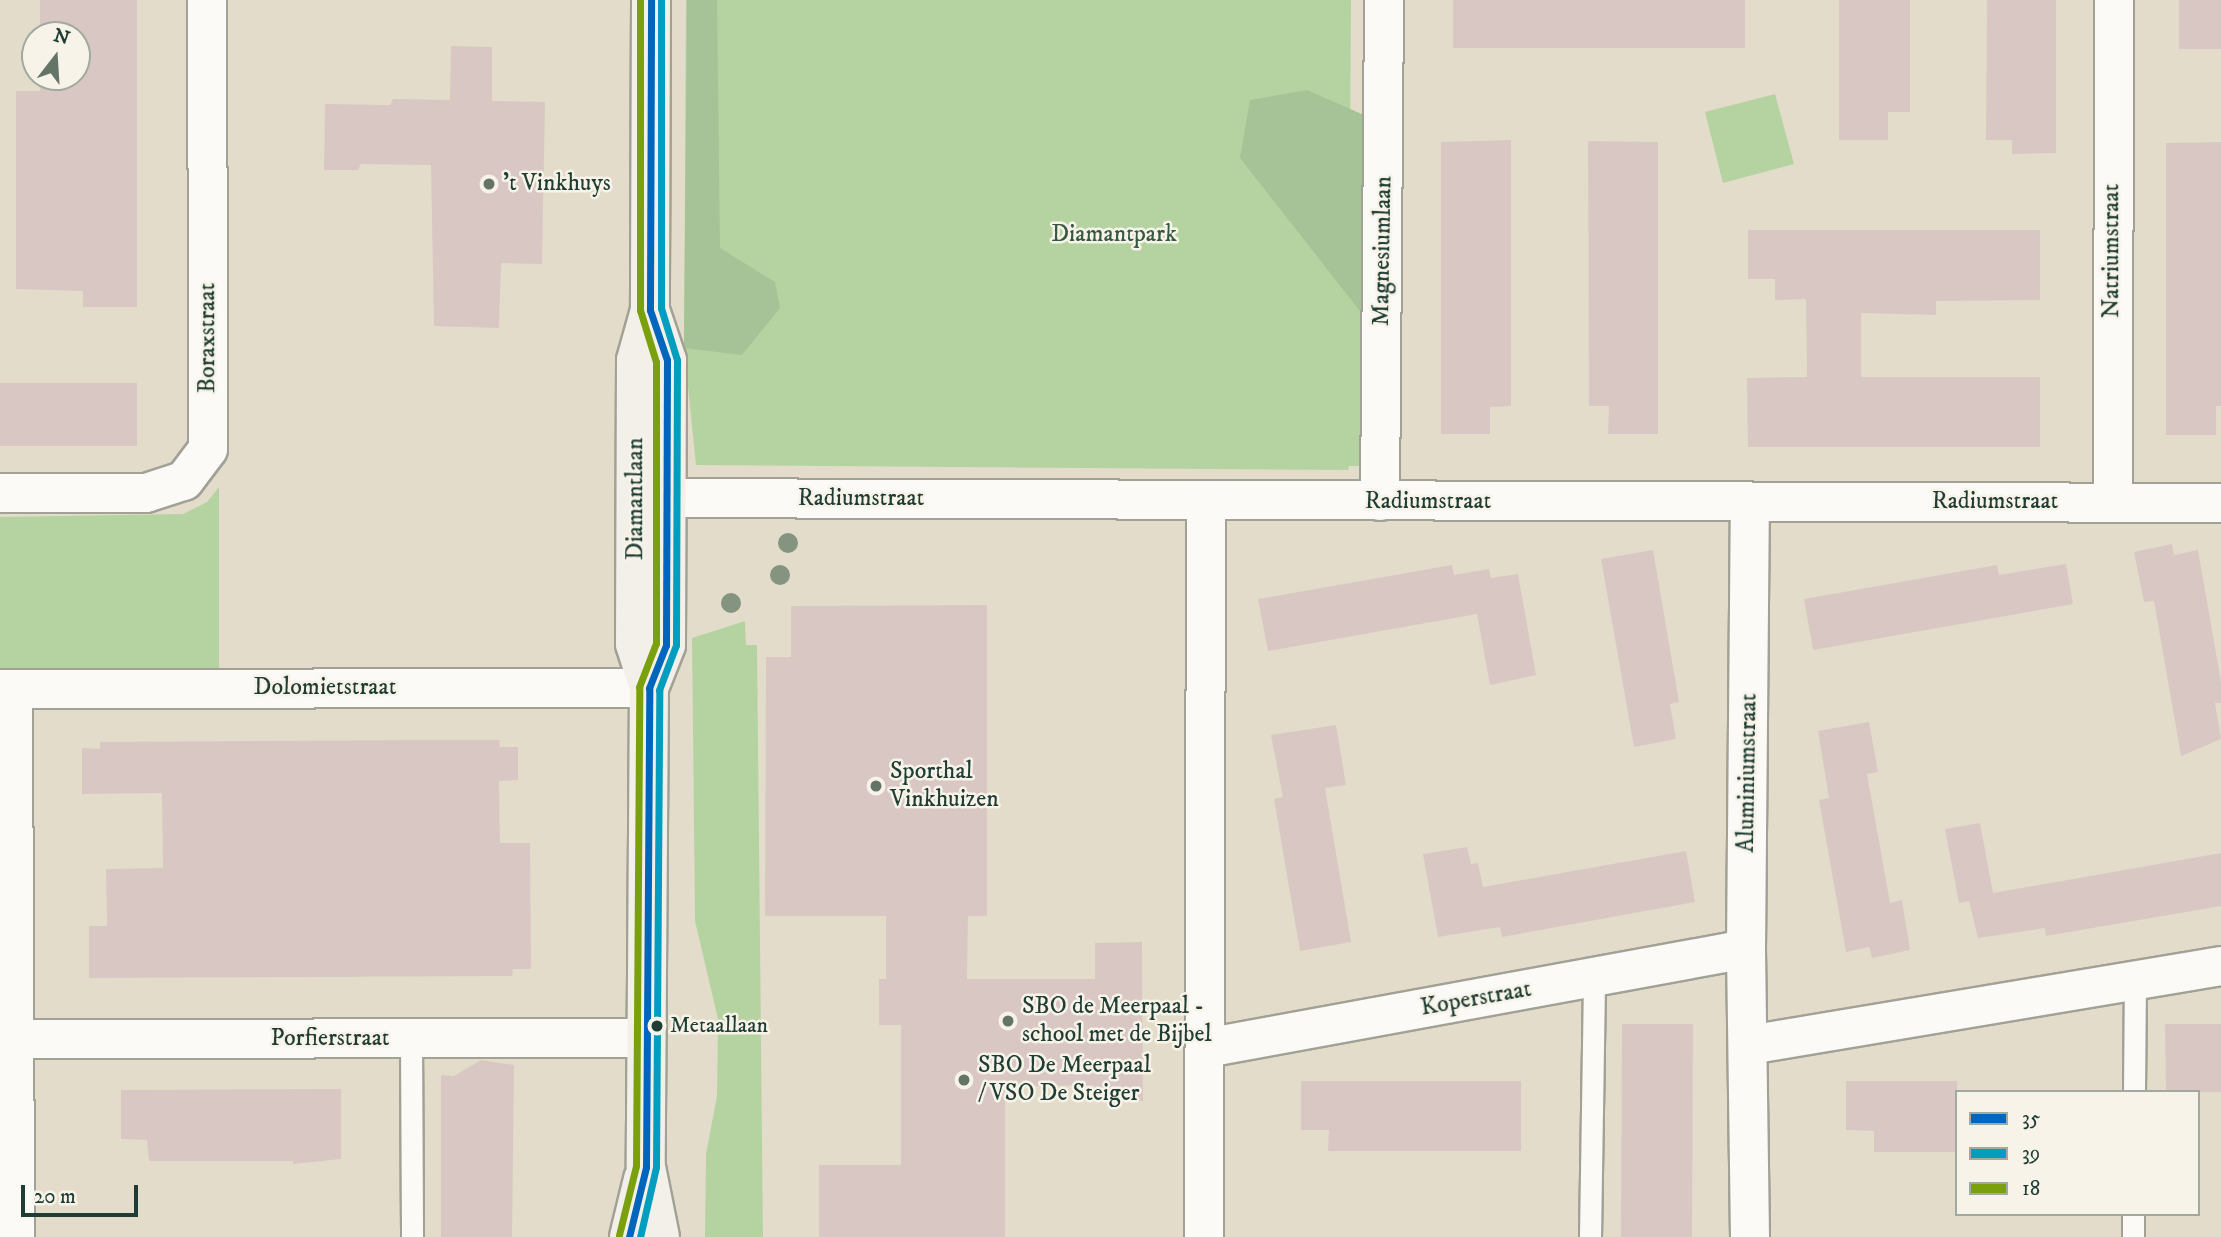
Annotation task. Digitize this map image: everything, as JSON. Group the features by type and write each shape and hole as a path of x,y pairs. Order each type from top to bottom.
{"street":[{"name":"Boraxstraat","path":"0,493 146,493 184,481 208,449 207,0"},
{"name":"Diamantlaan","path":"651,0 650,310 667,360 651,498 666,645 649,688 646,1167 660,1237"},
{"name":"Magnesiumlaan","path":"1380,501 1384,0"},
{"name":"Natriumstraat","path":"2113,502 2114,0"},
{"name":"Radiumstraat","path":"651,498 2221,503"},
{"path":"1204,1237 1206,501"},
{"name":"Aluminiumstraat","path":"1750,502 1746,949 1750,1237"},
{"name":"Dolomietstraat","path":"7,689 649,688"},
{"path":"7,689 7,1039 15,1237"},
{"name":"Koperstraat","path":"1206,1048 1746,949"},
{"path":"1749,1045 2135,983 2221,966"},
{"name":"Porfierstraat","path":"7,1039 646,1038"},
{"name":"Diamantlaan","path":"629,1237 646,1167"}],"lane":[{"path":"1590,1237 1594,978"},
{"path":"2134,1090 2135,983"},
{"path":"411,1039 412,1237"},
{"path":"2133,1216 2133,1237"}],"green space":[{"name":"Diamantpark","path":"686,0 1351,0 1349,296 1363,315 1362,466 1349,466 1348,470 696,465 684,348"},
{"path":"687,0 717,0 720,248 775,282 780,308 742,355 684,348"},
{"path":"1307,90 1364,115 1363,315 1240,158 1250,100"},
{"path":"1775,94 1794,164 1723,183 1705,112"},
{"path":"219,487 219,670 0,670 0,517 183,514 207,502"},
{"path":"745,621 746,645 757,645 763,1237 705,1237 706,1154 717,1096 718,1019 695,921 692,638"}],"building":[{"path":"40,0 137,0 137,307 83,307 83,291 16,289 16,91 91,91 91,21 40,21"},
{"path":"1453,0 1745,0 1745,48 1453,48"},
{"path":"1839,0 1910,0 1910,112 1888,112 1888,140 1839,140"},
{"path":"1987,0 2056,0 2056,153 2012,154 2012,140 1986,140"},
{"path":"2179,0 2221,0 2221,49 2179,49"},
{"name":"'t Vinkhuys","path":"451,46 492,47 492,101 545,102 542,264 501,263 499,328 434,326 431,165 361,164 358,170 324,170 325,104 390,105 393,99 450,100"},
{"path":"1511,140 1511,406 1490,407 1490,434 1441,434 1441,142"},
{"path":"1588,141 1658,142 1658,434 1608,434 1609,406 1589,406"},
{"path":"2221,142 2221,406 2216,406 2216,435 2166,435 2166,143"},
{"path":"1748,230 2040,230 2040,300 1936,301 1936,315 1861,313 1861,377 2040,377 2040,447 1748,447 1747,378 1807,377 1806,299 1775,300 1775,279 1748,279"},
{"path":"0,383 137,383 137,446 0,446"},
{"path":"2172,544 2174,555 2198,550 2221,682 2221,703 2215,703 2221,739 2181,756 2154,601 2144,602 2134,552"},
{"path":"1653,550 1679,702 1670,704 1676,739 1634,747 1601,559"},
{"path":"2066,564 2073,604 1813,650 1804,599 1997,565 1999,575"},
{"path":"1452,565 1454,575 1489,569 1491,578 1518,574 1536,675 1490,685 1477,614 1268,651 1258,599"},
{"path":"987,605 987,916 968,916 967,979 1095,979 1095,943 1142,942 1143,1101 1095,1101 1094,1085 1005,1087 1005,1237 819,1237 819,1165 901,1165 901,1025 879,1025 879,979 886,979 886,916 765,916 766,657 791,657 791,606"},
{"path":"1869,722 1878,772 1867,774 1890,903 1902,900 1910,950 1872,958 1869,947 1846,952 1819,800 1829,798 1818,731"},
{"path":"1336,725 1346,785 1325,788 1351,942 1300,951 1274,799 1283,797 1271,735"},
{"path":"500,740 499,747 518,747 518,780 499,781 500,843 530,843 531,969 513,969 512,976 89,978 89,926 107,926 106,869 163,868 162,793 82,794 82,748 100,749 100,742"},
{"path":"1980,823 1993,893 2221,853 2221,906 2046,936 2045,928 1978,938 1969,901 1959,903 1945,829"},
{"path":"1467,847 1471,864 1478,863 1483,887 1686,851 1695,902 1502,937 1500,927 1438,937 1423,854"},
{"path":"1622,1024 1693,1024 1692,1237 1621,1237"},
{"path":"2165,1024 2221,1024 2221,1092 2166,1090"},
{"path":"481,1060 514,1065 512,1237 441,1237 441,1075 454,1076"},
{"path":"1301,1081 1521,1081 1521,1151 1328,1151 1329,1130 1301,1130"},
{"path":"1846,1081 1957,1081 1955,1152 1874,1152 1874,1131 1846,1130"},
{"path":"341,1089 341,1159 293,1164 293,1161 149,1161 147,1140 121,1139 121,1090"}],"transit line":[{"name":"18","path":"619,1235 636,1166 639,687 656,643 656,362 640,310 640,0"},
{"name":"35","path":"629,1237 646,1167 649,688 666,645 667,360 650,310 651,0"},
{"name":"39","path":"640,1237 656,1167 659,690 676,645 677,360 661,308 661,0"}],"place":[{"name":"'t Vinkhuys","path":"489,184"},
{"name":"Sporthal Vinkhuizen","path":"876,786"},
{"name":"SBO de Meerpaal - school met de Bijbel","path":"1008,1021"},
{"name":"Metaallaan","path":"657,1026"},
{"name":"SBO De Meerpaal / VSO De Steiger","path":"964,1080"}]}
